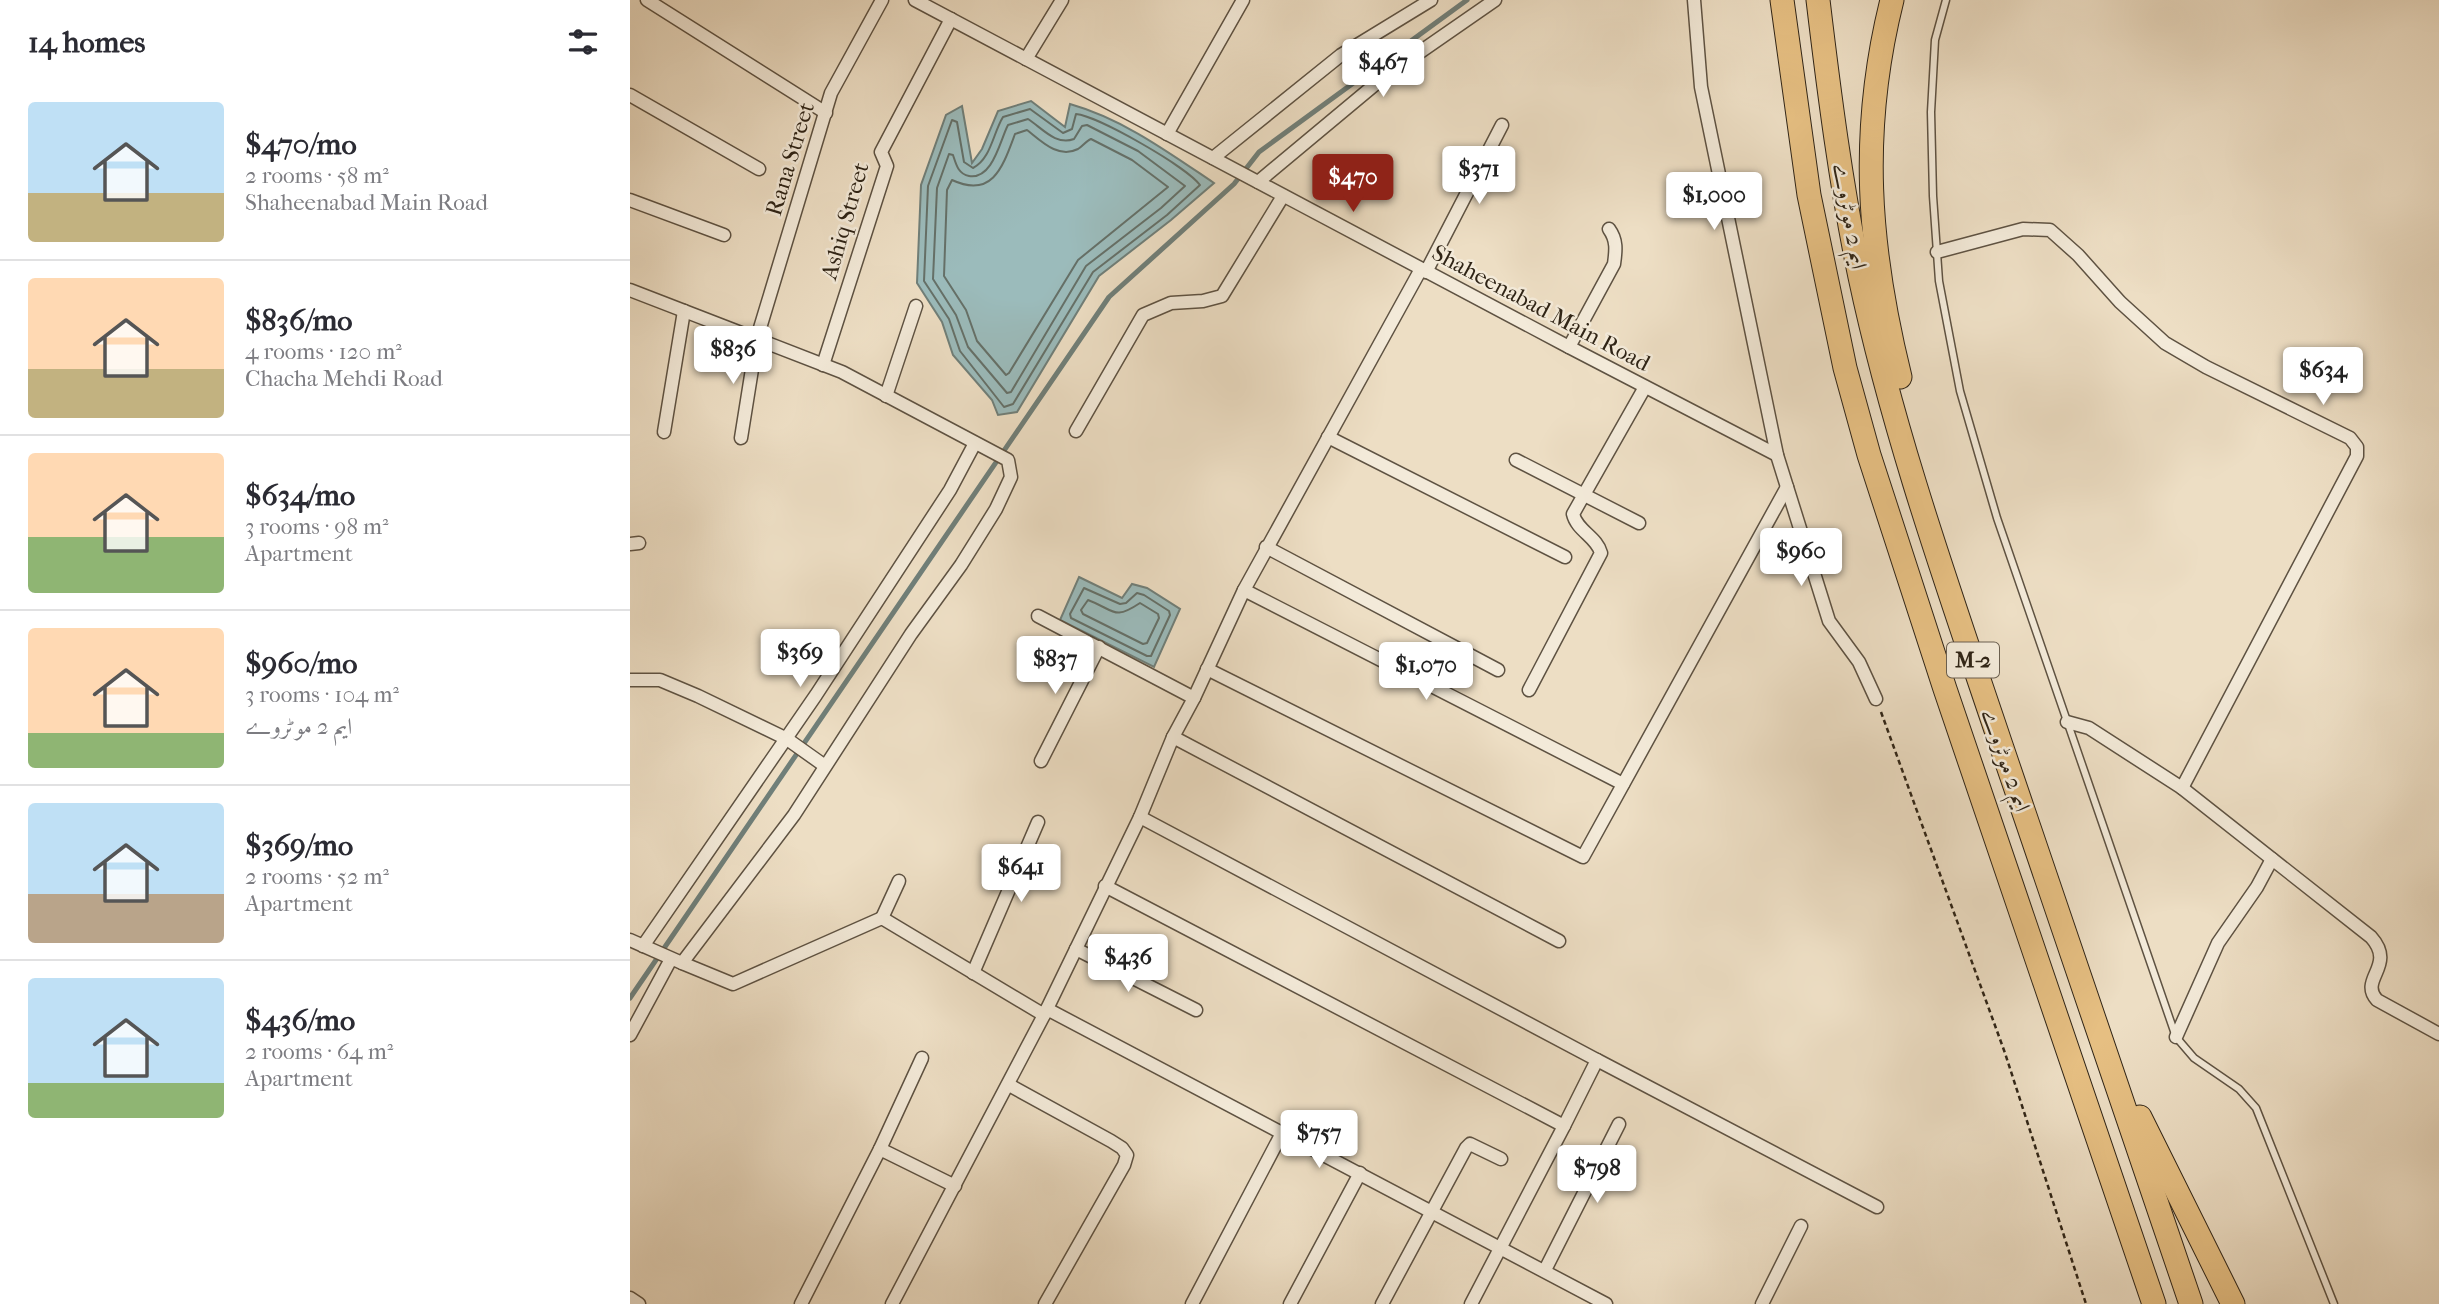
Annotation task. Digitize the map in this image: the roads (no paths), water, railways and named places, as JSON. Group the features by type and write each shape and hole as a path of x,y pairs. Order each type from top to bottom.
{"highway":[{"path":"1770,0 1789,147 1826,282"},
{"name":"ایم 2 موٹروے","path":"1782,0 1809,195 1845,368 1873,468 1945,689 2154,1304"},
{"name":"ایم 2 موٹروے","path":"1818,0 1844,187 1860,275 1903,442 1978,678 2192,1304"},
{"path":"1892,0 1878,70 1871,143 1870,196 1876,255 1895,356 1978,678"},
{"path":"2096,1026 2233,1304"}],"street":[{"path":"647,0 826,113"},
{"name":"Rana Street","path":"741,438 757,338 831,93 882,0"},
{"name":"Shaheenabad Main Road","path":"915,0 1777,456"},
{"path":"1026,59 1062,0"},
{"path":"1167,134 1244,0"},
{"path":"1213,158 1341,55 1431,0"},
{"path":"1258,182 1384,77 1495,0"},
{"path":"1694,0 1697,11 1701,87 1777,456 1829,621 1859,662 1876,699"},
{"name":"Ashiq Street","path":"823,365 887,166 881,152 951,19"},
{"path":"630,94 759,169"},
{"path":"892,1304 1009,1085 1140,817 1173,737 1266,547 1424,270 1502,125"},
{"path":"1076,431 1143,315 1171,303 1203,301 1223,296 1283,195"},
{"path":"630,200 724,235"},
{"path":"1569,348 1614,264 1615,237 1609,229"},
{"path":"1937,253 2023,229 2050,230 2078,254 2120,302 2165,343 2206,367 2350,438 2357,447 2357,456 2182,788"},
{"path":"630,290 823,365 1007,460 1011,477 996,509 794,815 677,961 630,1035"},
{"path":"886,396 916,306"},
{"path":"664,432 684,311"},
{"path":"1529,690 1601,553 1598,545 1575,521 1573,514 1645,387"},
{"path":"1328,437 1565,556"},
{"path":"648,948 791,742 950,490 975,443"},
{"path":"1516,460 1639,523"},
{"path":"1207,669 1583,857 1787,487"},
{"path":"1266,547 1498,670"},
{"path":"1244,590 1623,784"},
{"path":"1038,616 1194,698"},
{"path":"1041,761 1099,647"},
{"path":"630,680 660,680 791,742 825,766"},
{"path":"2067,722 2089,728 2182,788 2379,946 2382,956 2371,986 2372,994 2377,1000 2439,1034"},
{"path":"1173,737 1559,941"},
{"path":"1140,817 1877,1207"},
{"path":"973,973 1038,822"},
{"path":"2176,1037 2218,943 2257,887 2272,859"},
{"path":"630,940 733,984 882,918 899,881"},
{"path":"1105,886 1564,1126"},
{"path":"882,918 973,973 1045,1012 1360,1173 1606,1304"},
{"path":"1076,949 1196,1010"},
{"path":"801,1304 880,1149 922,1058"},
{"path":"1471,1304 1597,1060"},
{"path":"1009,1085 1111,1141 1122,1148 1126,1155 1124,1165 1045,1304"},
{"path":"1545,1270 1619,1124"},
{"path":"1192,1304 1283,1133"},
{"path":"1382,1304 1466,1147 1470,1144 1502,1159"},
{"path":"880,1149 955,1186"},
{"path":"1290,1304 1360,1173"},
{"path":"1762,1304 1801,1226"},
{"path":"1575,1304 1582,1291"},
{"path":"630,1298 639,1304"}],"lane":[{"path":"1946,0 1935,40 1931,112 1937,253 1964,404 1997,517 2176,1037 2194,1058 2239,1089 2256,1108 2334,1304"}],"water":[{"path":"1031,101 1065,127 1070,104 1108,118 1145,138 1214,183 1099,276 1017,412 998,415 992,400 953,355 942,322 917,283 921,185 946,115 962,106 972,163 982,149 998,111"},
{"path":"1079,577 1122,598 1132,584 1147,588 1180,609 1154,667 1060,620"}],"waterway":[{"path":"630,998 1109,297 1234,184 1259,152 1467,0"}]}
